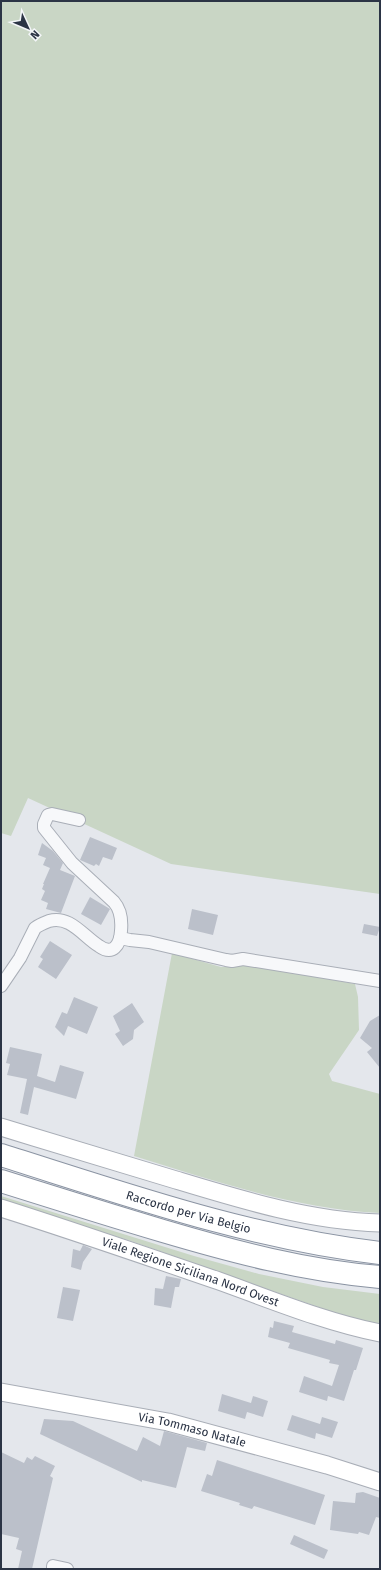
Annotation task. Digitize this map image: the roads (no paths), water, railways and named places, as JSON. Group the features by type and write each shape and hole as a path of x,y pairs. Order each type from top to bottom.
{"highway":[{"name":"Raccordo per Via Belgio","path":"1,1155 118,1192 233,1225 304,1241 380,1253"},
{"name":"Raccordo per Via Belgio","path":"1,1180 93,1210 229,1250 296,1265 380,1277"}],"street":[{"path":"1,986 20,958 33,932 38,925 42,923 56,920 68,922 94,943 108,951 115,947 120,938 121,913 119,907 72,863 44,828 48,815 52,814 79,820"},
{"path":"120,938 149,942 232,961 243,959 380,981"},
{"path":"1,1127 236,1198 296,1213 354,1222 380,1223"},
{"name":"Viale Regione Siciliana Nord Ovest","path":"1,1208 106,1242 316,1316 355,1328 380,1333"},
{"name":"Via Tommaso Natale","path":"1,1392 168,1422 327,1465 380,1482"},
{"path":"53,1567 67,1569"}]}
